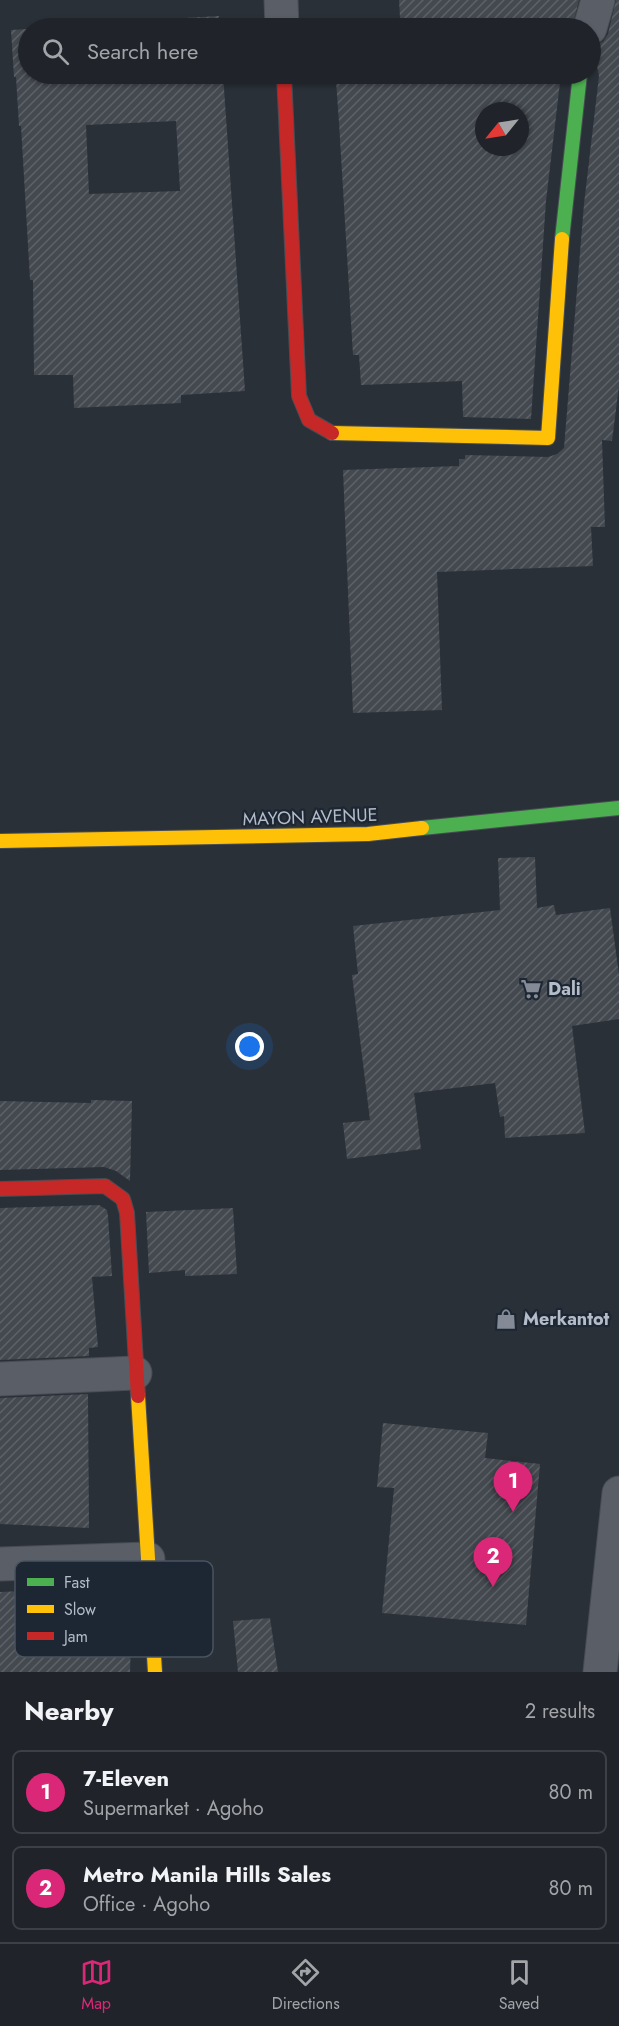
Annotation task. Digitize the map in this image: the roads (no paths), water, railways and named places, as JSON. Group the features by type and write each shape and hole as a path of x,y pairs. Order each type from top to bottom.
{"street":[{"path":"281,0 282,18"},
{"path":"593,18 598,0"},
{"path":"284,84 299,396 309,420 329,434 548,438 565,202 579,84"},
{"name":"MAYON AVENUE","path":"0,841 368,834 619,808"},
{"path":"0,1190 105,1186 123,1199 127,1213 148,1559 89,1561"},
{"path":"0,1379 135,1373"},
{"path":"600,1672 619,1493"},
{"path":"0,1564 15,1563"},
{"path":"154,1657 155,1672"}],"place":[{"name":"Dali","path":"531,989"},
{"name":"Merkantot","path":"506,1319"},
{"name":"7-Eleven","path":"513,1512"},
{"name":"Metro Manila Hills Sales","path":"493,1587"}]}
